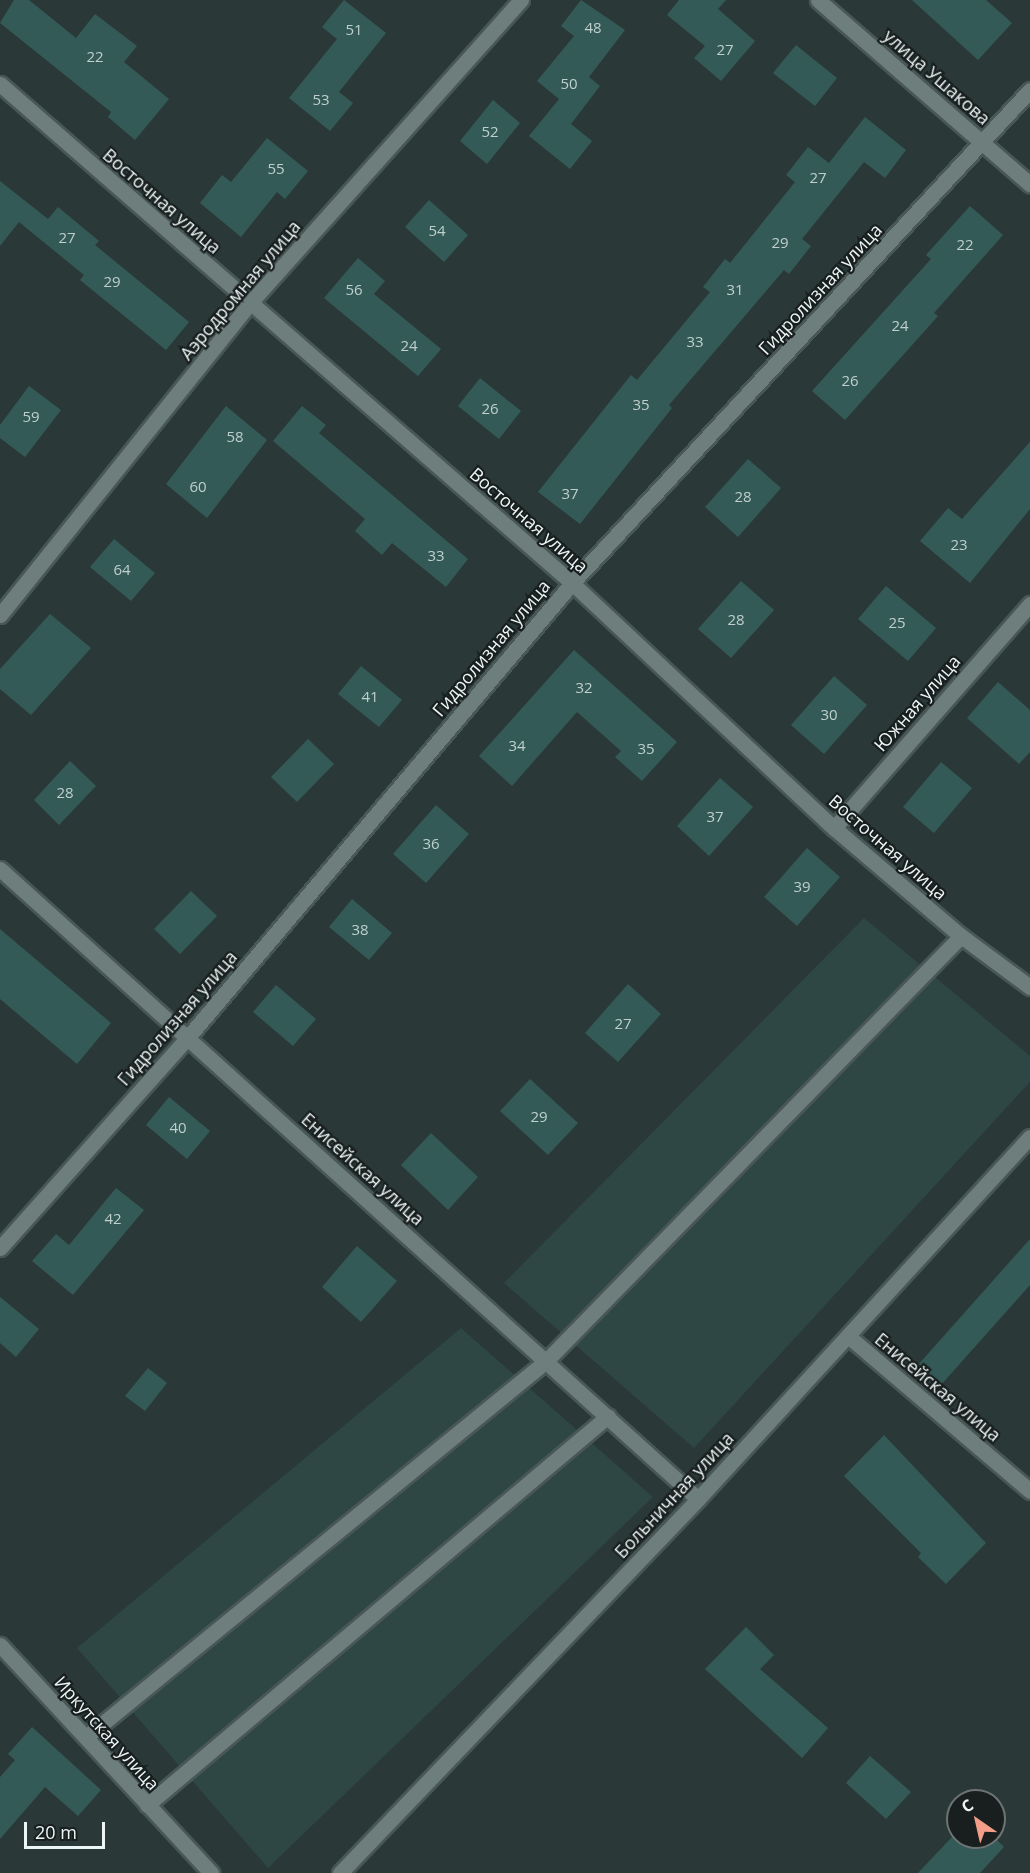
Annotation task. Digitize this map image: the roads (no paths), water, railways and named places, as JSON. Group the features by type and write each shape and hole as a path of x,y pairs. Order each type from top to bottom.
{"street":[{"name":"Аэродромная улица","path":"0,615 249,304 521,0"},
{"name":"улица Ушакова","path":"818,0 1030,183"},
{"name":"Восточная улица","path":"0,84 249,304 572,583 834,828 961,936 1030,987"},
{"name":"Гидролизная улица","path":"0,1248 188,1037 572,583 1030,90"},
{"name":"Южная улица","path":"834,828 1030,604"},
{"name":"Енисейская улица","path":"0,869 698,1498"},
{"path":"86,1737 546,1361 961,936"},
{"name":"Больничная улица","path":"340,1873 698,1498 1030,1137"},
{"name":"Енисейская улица","path":"848,1336 1030,1491"},
{"path":"147,1806 608,1416"},
{"name":"Иркутская улица","path":"0,1645 211,1873"}]}
